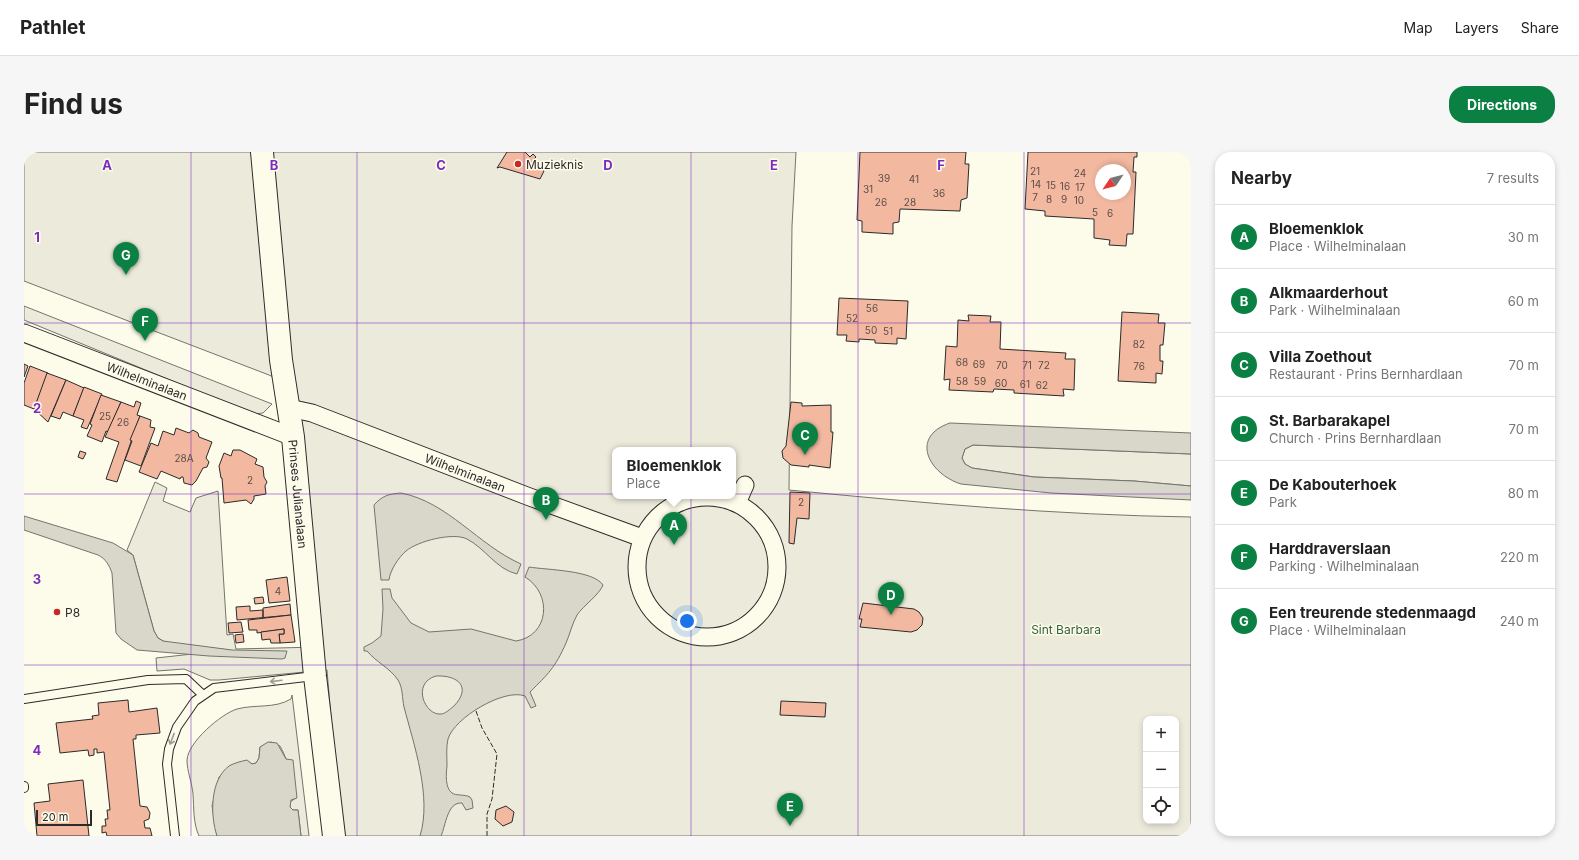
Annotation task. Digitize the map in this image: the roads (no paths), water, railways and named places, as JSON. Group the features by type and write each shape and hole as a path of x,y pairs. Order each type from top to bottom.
{"street":[{"name":"Prinses Julianalaan","path":"262,152 281,360 293,437 315,676 334,836"},
{"name":"Wilhelminalaan","path":"24,333 293,437"},
{"name":"Wilhelminalaan","path":"289,408 312,413 526,496 642,538"},
{"path":"737,503 745,485"},
{"path":"687,499 667,508 655,518 642,538 636,566 642,594 649,608 673,629 698,636 720,636 732,633 752,620 768,602 776,580 776,557 770,535 756,516 737,503 721,499"}],"lane":[{"path":"175,836 167,764 169,749 172,738 185,714 195,701 214,688 315,676"},
{"path":"24,699 148,680 186,679 203,696"}],"place":[{"name":"Muzieknis","path":"518,164"},
{"name":"Een treurende stedenmaagd","path":"126,275"},
{"name":"Harddraverslaan","path":"145,341"},
{"name":"Villa Zoethout","path":"805,455"},
{"name":"Alkmaarderhout","path":"546,520"},
{"name":"Bloemenklok","path":"674,545"},
{"name":"P8","path":"57,612"},
{"name":"St. Barbarakapel","path":"891,615"},
{"name":"De Kabouterhoek","path":"790,826"}],"park label":[{"name":"Sint Barbara","path":"1066,629"}]}
